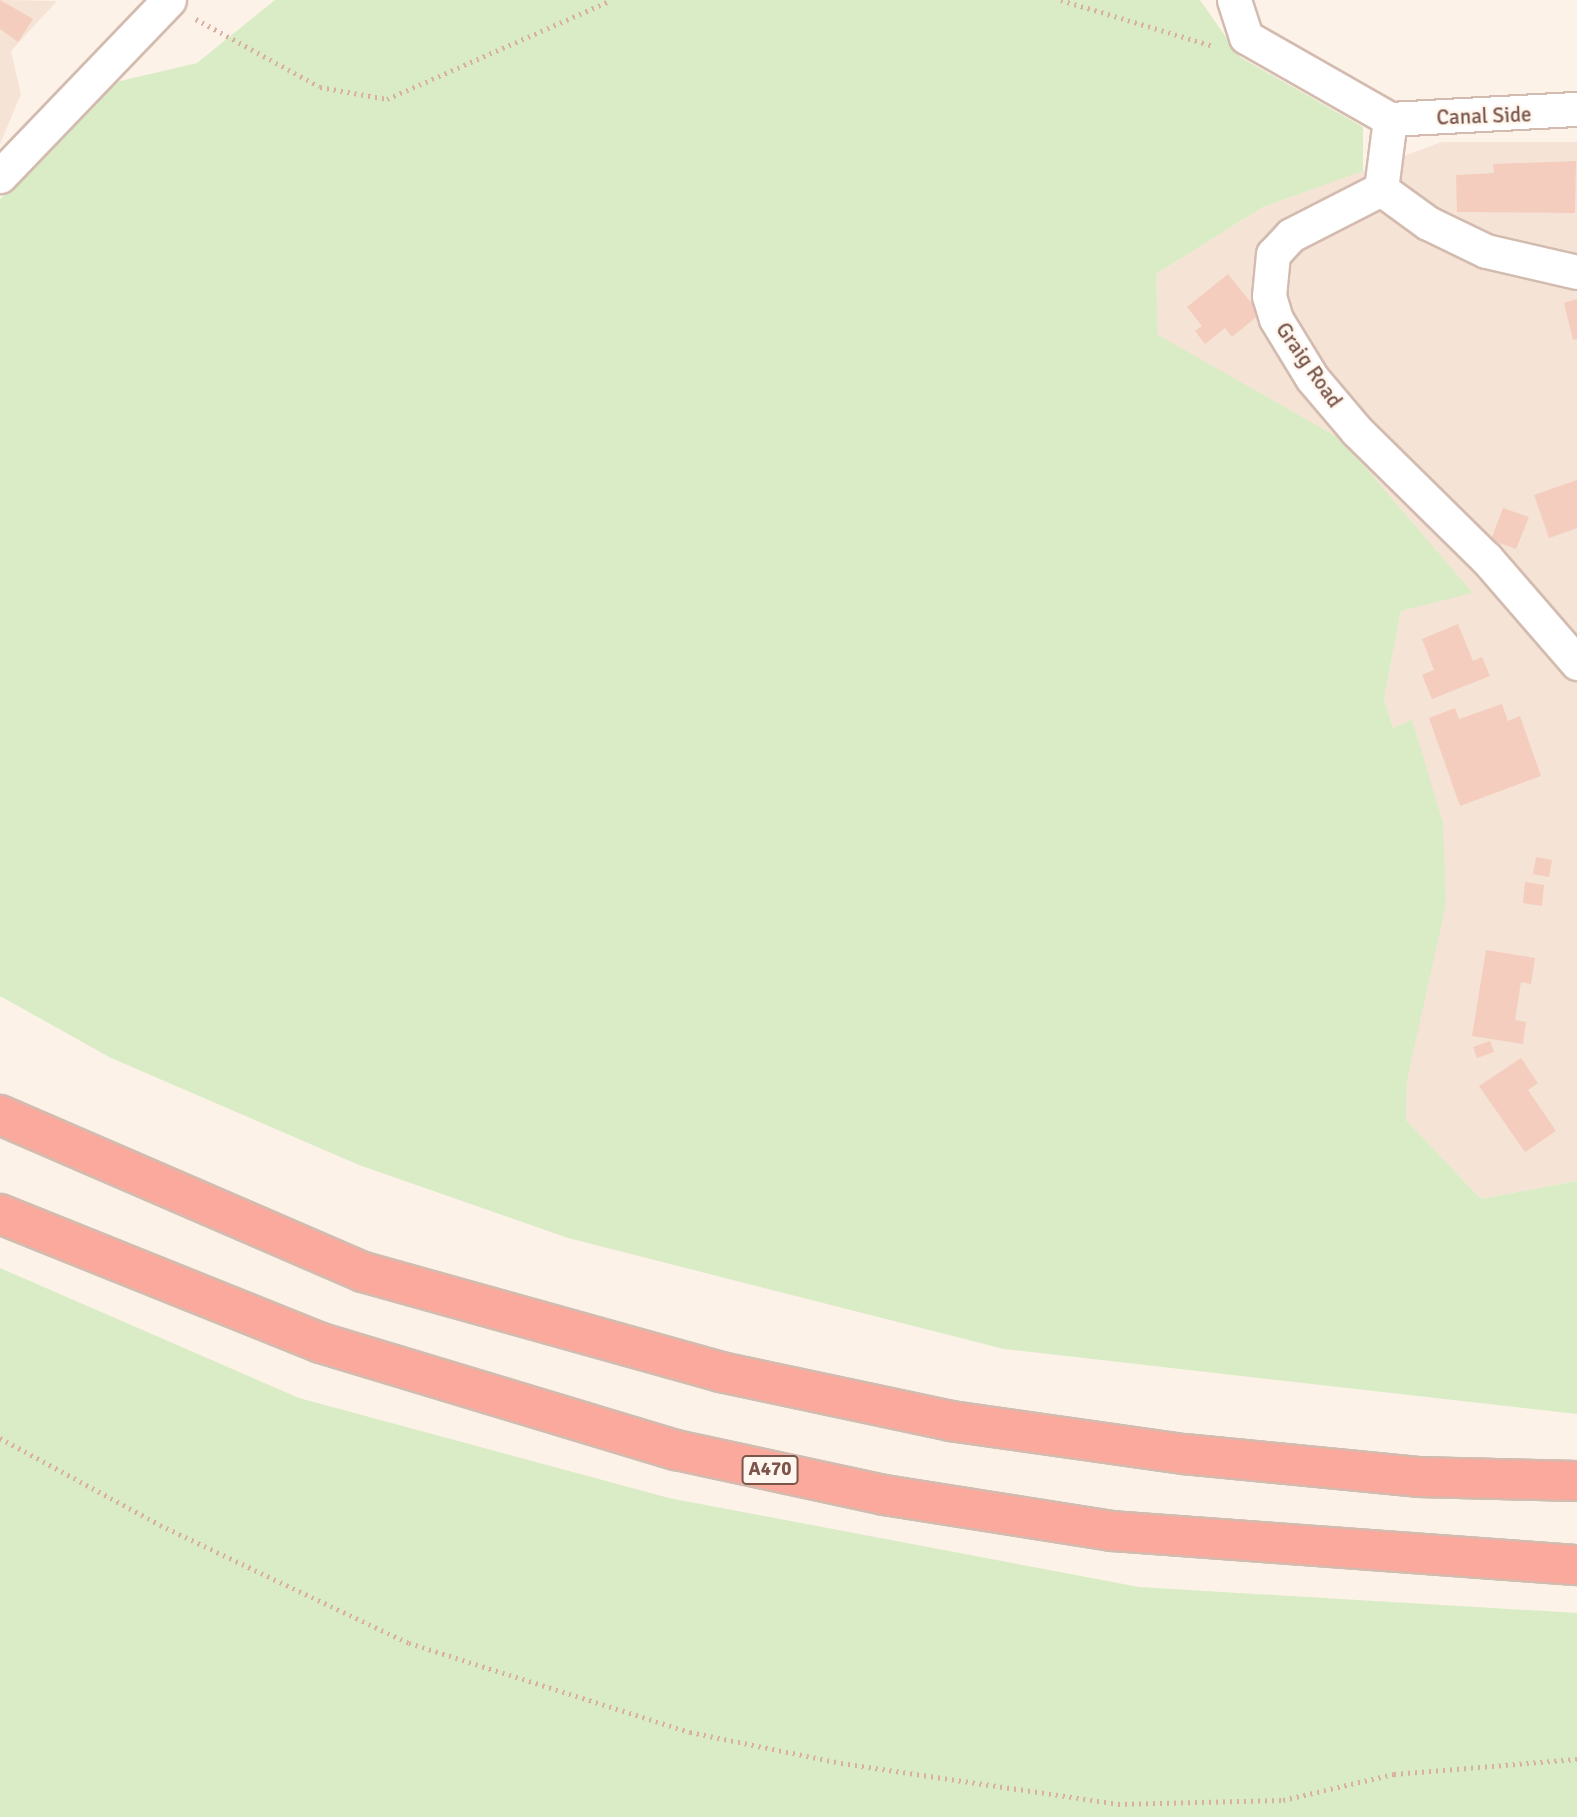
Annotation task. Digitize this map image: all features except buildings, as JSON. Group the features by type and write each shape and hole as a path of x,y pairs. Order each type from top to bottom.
{"highway":[{"path":"0,1115 363,1272 721,1372 951,1421 1184,1454 1418,1477 1577,1481"},
{"name":"A470","path":"0,1214 321,1343 676,1450 884,1494 1112,1531 1577,1565"}],"street":[{"path":"0,176 165,1"},
{"path":"1236,13 1246,37 1390,119 1381,189 1428,223 1486,251 1577,272"},
{"name":"Canal Side","path":"1390,119 1577,109"},
{"name":"Graig Road","path":"1381,189 1291,235 1273,254 1269,296 1276,319 1312,378 1384,462 1571,641"}],"path":[{"path":"165,1 320,87 387,99 611,0"},
{"path":"1061,0 1213,46 1236,13"},
{"path":"0,1438 160,1525 409,1643 690,1732 816,1758 976,1788 1118,1804 1283,1800 1394,1774 1577,1759"}],"shaded area":[{"path":"0,0 57,1 11,51 21,94 0,144"},
{"path":"1442,142 1577,142 1577,1181 1481,1199 1406,1120 1412,721 1393,728 1384,699 1401,611 1472,592 1341,439 1158,336 1156,274 1263,207"}],"green space":[{"path":"275,0 1200,0 1240,57 1363,127 1363,171 1263,207 1156,274 1158,335 1341,439 1473,593 1401,611 1384,699 1393,728 1412,720 1443,823 1446,904 1407,1080 1406,1120 1481,1199 1577,1181 1577,1414 1004,1349 568,1238 359,1165 111,1058 0,996 0,199 116,82 197,63"},
{"path":"0,1268 299,1398 669,1498 1139,1587 1577,1613 1577,1817 0,1817"}]}
